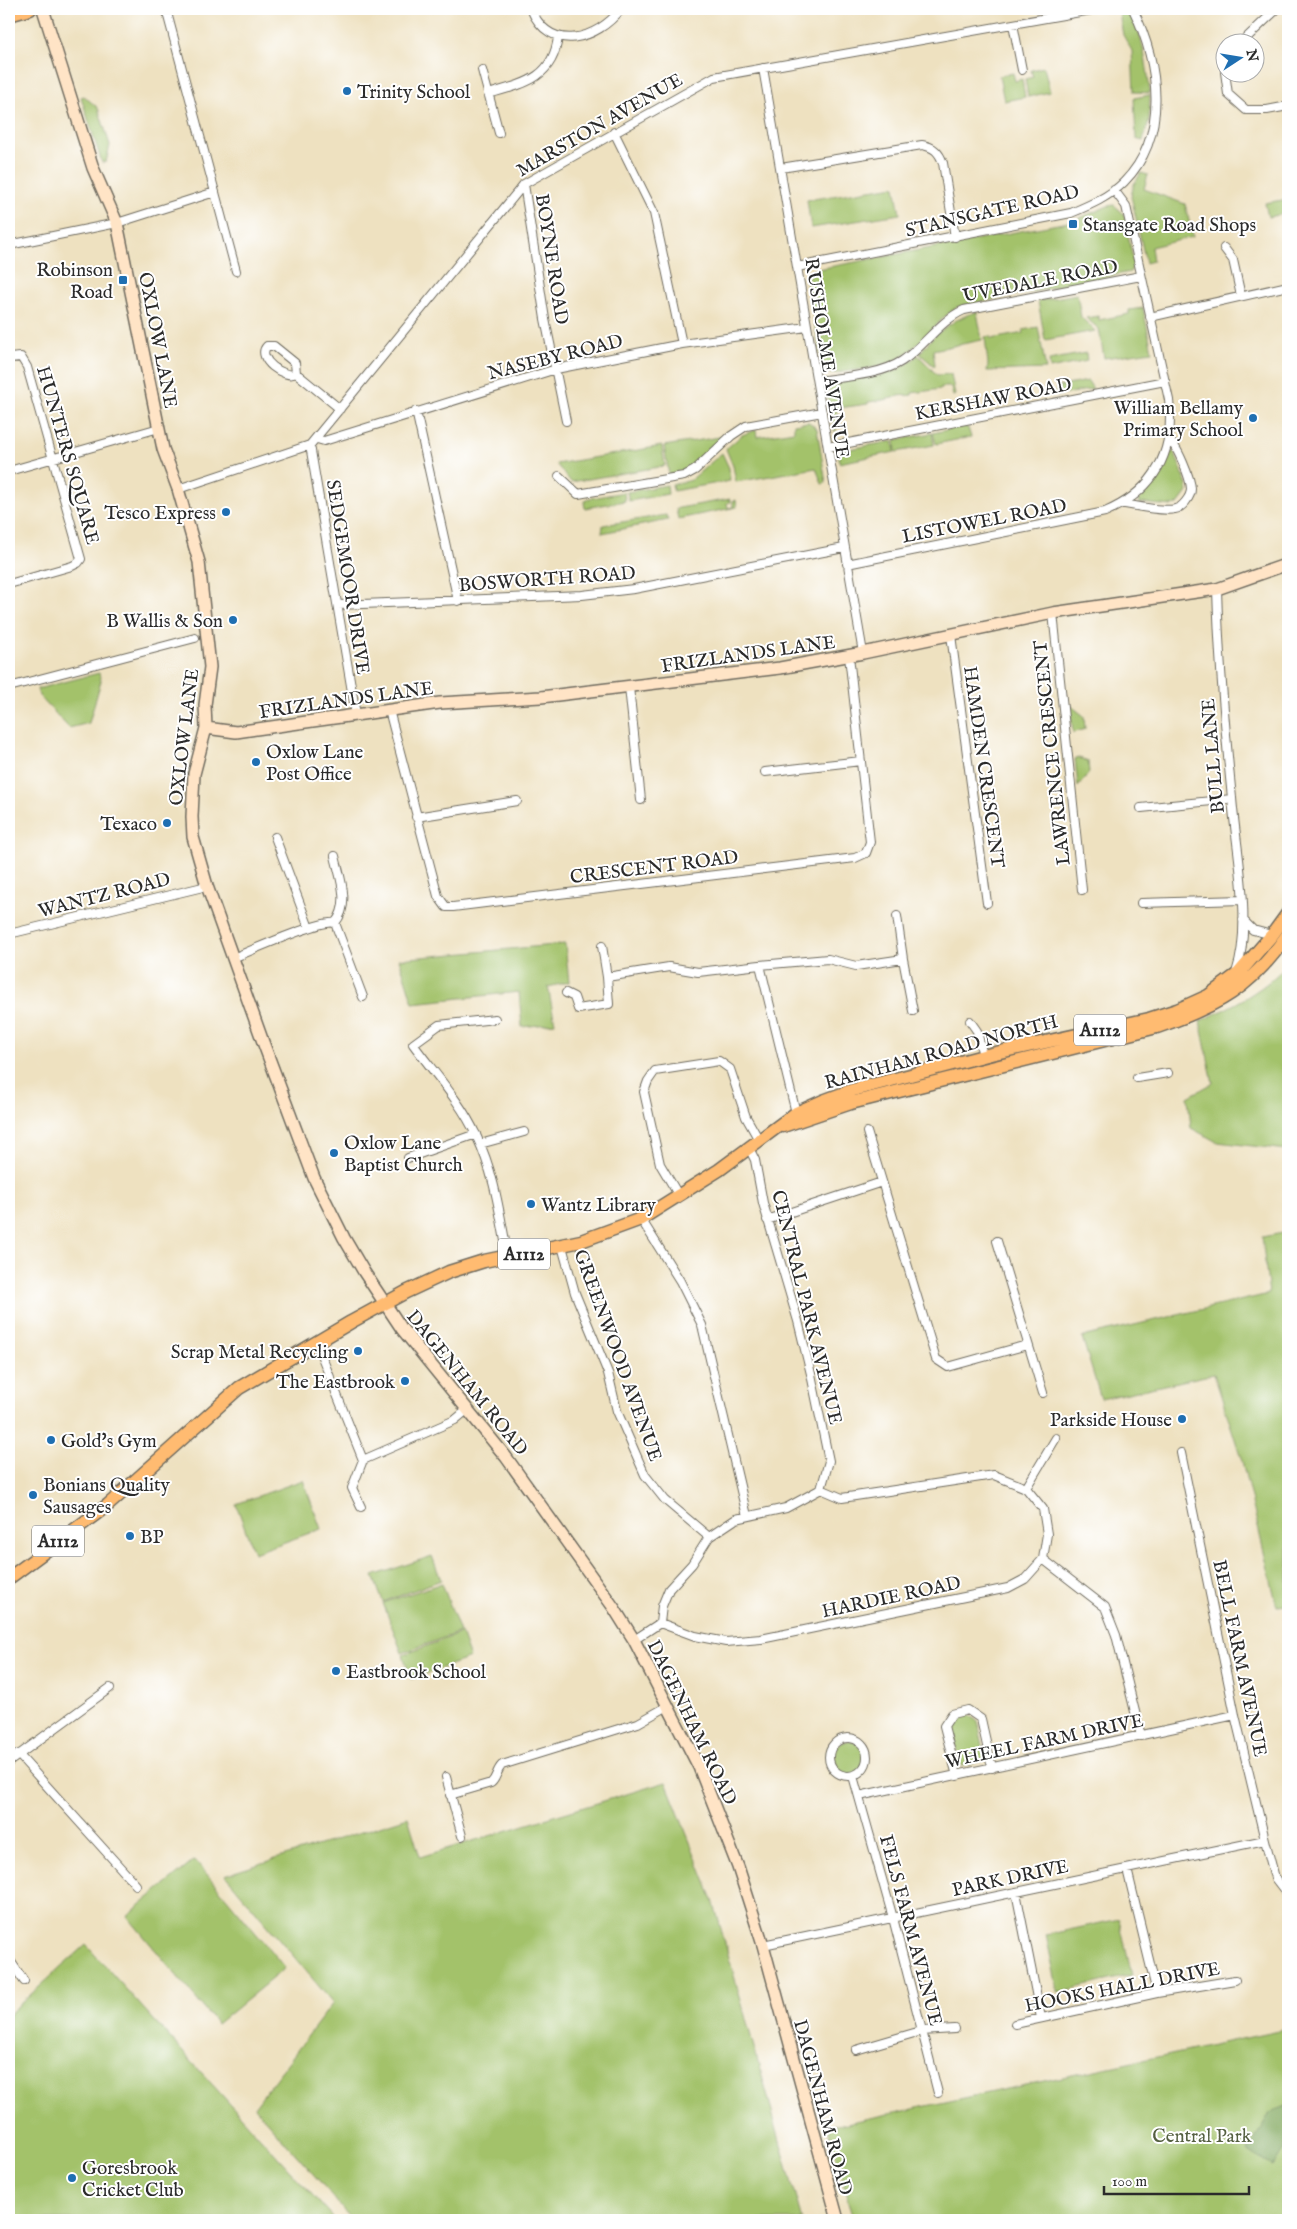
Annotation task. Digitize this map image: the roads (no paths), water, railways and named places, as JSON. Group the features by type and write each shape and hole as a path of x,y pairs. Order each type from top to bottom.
{"main road":[{"path":"9,15 30,9"},
{"name":"RAINHAM ROAD NORTH","path":"384,1304 448,1272 484,1261 562,1246 619,1229 641,1219 679,1196 778,1128 796,1113 853,1090 983,1056 1148,1019 1177,1010 1208,996 1235,977 1272,935 1288,912"},
{"name":"RAINHAM ROAD NORTH","path":"778,1128 851,1103 1157,1027 1180,1019 1208,1007 1238,990 1250,980 1288,934"},
{"name":"A1112","path":"9,1578 108,1505 239,1388 384,1304"}],"street":[{"name":"OXLOW LANE","path":"43,9 93,168 117,223 163,449 178,489 201,571 210,667 205,705 206,728 194,774 192,817 197,856 314,1178 344,1238 384,1304"},
{"path":"166,9 236,271"},
{"path":"531,9 538,22 558,37 568,39 594,32 610,22 621,9"},
{"name":"MARSTON AVENUE","path":"178,489 310,445 317,439 524,184 714,77 1097,9"},
{"name":"STANSGATE ROAD","path":"797,267 1071,213 1093,204 1114,190 1135,167 1148,145 1157,97 1155,79 1147,46 1133,9"},
{"path":"1253,32 1277,9"},
{"path":"1013,24 1022,70"},
{"path":"488,94 524,84 549,66 556,51 558,37"},
{"name":"RUSHOLME AVENUE","path":"763,68 863,653"},
{"path":"482,70 499,133"},
{"path":"1226,82 1228,94 1246,110 1267,110 1288,106"},
{"path":"614,132 654,213 682,344"},
{"path":"780,168 922,145 932,147 939,154 943,163 955,237"},
{"name":"BOYNE ROAD","path":"524,184 545,319 566,421"},
{"name":"LISTOWEL ROAD","path":"847,564 1077,519 1104,512 1125,504 1150,480 1169,441 1171,418 1165,381 1126,206 1114,190"},
{"path":"9,245 117,223 215,192"},
{"path":"1224,248 1233,260 1241,296"},
{"name":"UVEDALE ROAD","path":"817,381 893,366 915,352 946,320 964,310 1142,276"},
{"path":"1150,317 1288,286"},
{"name":"NASEBY ROAD","path":"317,439 324,441 556,369 682,344 808,328"},
{"path":"296,373 285,375 265,358 262,352 264,348 266,346 274,346 295,363 296,373 340,409"},
{"name":"HUNTERS SQUARE","path":"9,358 16,356 25,360 81,558 78,563 72,566 9,584"},
{"name":"KERSHAW ROAD","path":"828,447 1165,381"},
{"path":"416,412 458,601"},
{"path":"560,476 578,494 677,478 695,470 732,436 746,426 822,412"},
{"path":"9,471 159,428"},
{"name":"LISTOWEL ROAD","path":"1125,504 1172,510 1182,505 1190,494 1190,485 1178,450 1169,441"},
{"name":"SEDGEMOOR DRIVE","path":"310,445 356,715"},
{"name":"BOSWORTH ROAD","path":"338,605 582,595 634,590 844,548"},
{"name":"FRIZLANDS LANE","path":"206,728 236,732 440,703 542,697 738,674 849,656 1054,613 1217,589 1288,564"},
{"name":"BULL LANE","path":"1217,589 1232,799 1244,920 1240,963 1235,977"},
{"name":"LAWRENCE CRESCENT","path":"1054,613 1082,890"},
{"name":"HAMDEN CRESCENT","path":"951,635 987,903"},
{"path":"9,687 195,638"},
{"name":"CRESCENT ROAD","path":"390,710 416,817 438,896 441,902 451,907 855,858 866,853 870,842 849,656"},
{"path":"629,687 641,800"},
{"path":"766,772 861,761"},
{"path":"1141,808 1232,799"},
{"path":"416,817 517,801"},
{"path":"276,837 309,928"},
{"path":"335,856 343,890 343,908 335,923 363,997"},
{"name":"WANTZ ROAD","path":"9,934 207,886"},
{"path":"1141,903 1242,900"},
{"path":"897,916 913,1012"},
{"path":"1244,920 1252,930 1272,935"},
{"path":"233,958 309,928 331,922 335,923"},
{"path":"566,992 574,997 578,1009 609,1004 602,946"},
{"path":"607,977 669,967 698,972 828,959 856,966 903,959"},
{"path":"760,965 796,1113"},
{"path":"495,1019 439,1025 413,1044 463,1112 476,1134 500,1204 508,1257"},
{"path":"970,1021 977,1031 983,1056"},
{"name":"CENTRAL PARK AVENUE","path":"679,1196 660,1164 644,1092 648,1081 655,1071 719,1061 730,1069 746,1117 754,1144 767,1220 798,1321 829,1461 821,1489"},
{"path":"1137,1078 1168,1074"},
{"path":"480,1144 524,1132"},
{"path":"867,1132 936,1359 948,1367 1027,1345"},
{"path":"408,1158 476,1134"},
{"path":"767,1220 882,1182"},
{"path":"641,1219 680,1281 702,1325 747,1516"},
{"path":"997,1241 1042,1393"},
{"name":"GREENWOOD AVENUE","path":"562,1246 575,1293 608,1373 617,1411 645,1475 665,1500 709,1537"},
{"name":"DAGENHAM ROAD","path":"384,1304 506,1457 573,1549 634,1640 699,1767 738,1868 762,1945 838,2220"},
{"path":"316,1342 363,1460 352,1488 361,1508"},
{"path":"363,1460 455,1420 467,1410"},
{"path":"1026,1488 1056,1438"},
{"name":"BELL FARM AVENUE","path":"1181,1453 1236,1715 1265,1840 1275,1878 1288,1894"},
{"path":"634,1640 660,1623 662,1606 669,1589 692,1564 709,1537 736,1519 786,1508 821,1489 842,1498 994,1475 1026,1488 1042,1509 1047,1534 1043,1560 1106,1607 1116,1635 1141,1736"},
{"name":"HARDIE ROAD","path":"660,1623 695,1636 726,1642 761,1639 1008,1588 1025,1579 1043,1560"},
{"path":"9,1762 110,1688"},
{"path":"450,1795 491,1783 496,1780 497,1770 502,1765 638,1723 668,1706"},
{"path":"957,1776 944,1726 952,1714 968,1710 981,1719 992,1768"},
{"name":"WHEEL FARM DRIVE","path":"859,1796 1236,1715"},
{"path":"844,1739 860,1742 867,1755 865,1767 853,1776 841,1775 831,1765 830,1751 833,1745 844,1739"},
{"path":"18,1754 136,1885"},
{"name":"FELS FARM AVENUE","path":"853,1776 893,1918 938,2093"},
{"path":"446,1777 462,1836"},
{"name":"PARK DRIVE","path":"762,1945 1265,1840"},
{"path":"1127,1869 1157,1993"},
{"path":"1016,1892 1041,2018"},
{"path":"9,1960 24,1981"},
{"name":"HOOKS HALL DRIVE","path":"1015,2024 1157,1993 1235,1980"},
{"path":"856,2050 921,2031 955,2029"}],"place":[{"name":"Trinity School","path":"347,91"},
{"name":"Stansgate Road Shops","path":"1073,224"},
{"name":"Robinson Road","path":"123,280"},
{"name":"William Bellamy Primary School","path":"1253,418"},
{"name":"Tesco Express","path":"226,512"},
{"name":"B Wallis & Son","path":"233,620"},
{"name":"Oxlow Lane Post Office","path":"256,762"},
{"name":"Texaco","path":"167,823"},
{"name":"Oxlow Lane Baptist Church","path":"334,1153"},
{"name":"Wantz Library","path":"531,1204"},
{"name":"Scrap Metal Recycling","path":"358,1351"},
{"name":"The Eastbrook","path":"405,1381"},
{"name":"Parkside House","path":"1182,1419"},
{"name":"Gold's Gym","path":"51,1440"},
{"name":"Bonians Quality Sausages","path":"33,1495"},
{"name":"BP","path":"130,1536"},
{"name":"Eastbrook School","path":"336,1671"},
{"name":"Goresbrook Cricket Club","path":"72,2178"}],"park label":[{"name":"Central Park","path":"1202,2135"}]}
